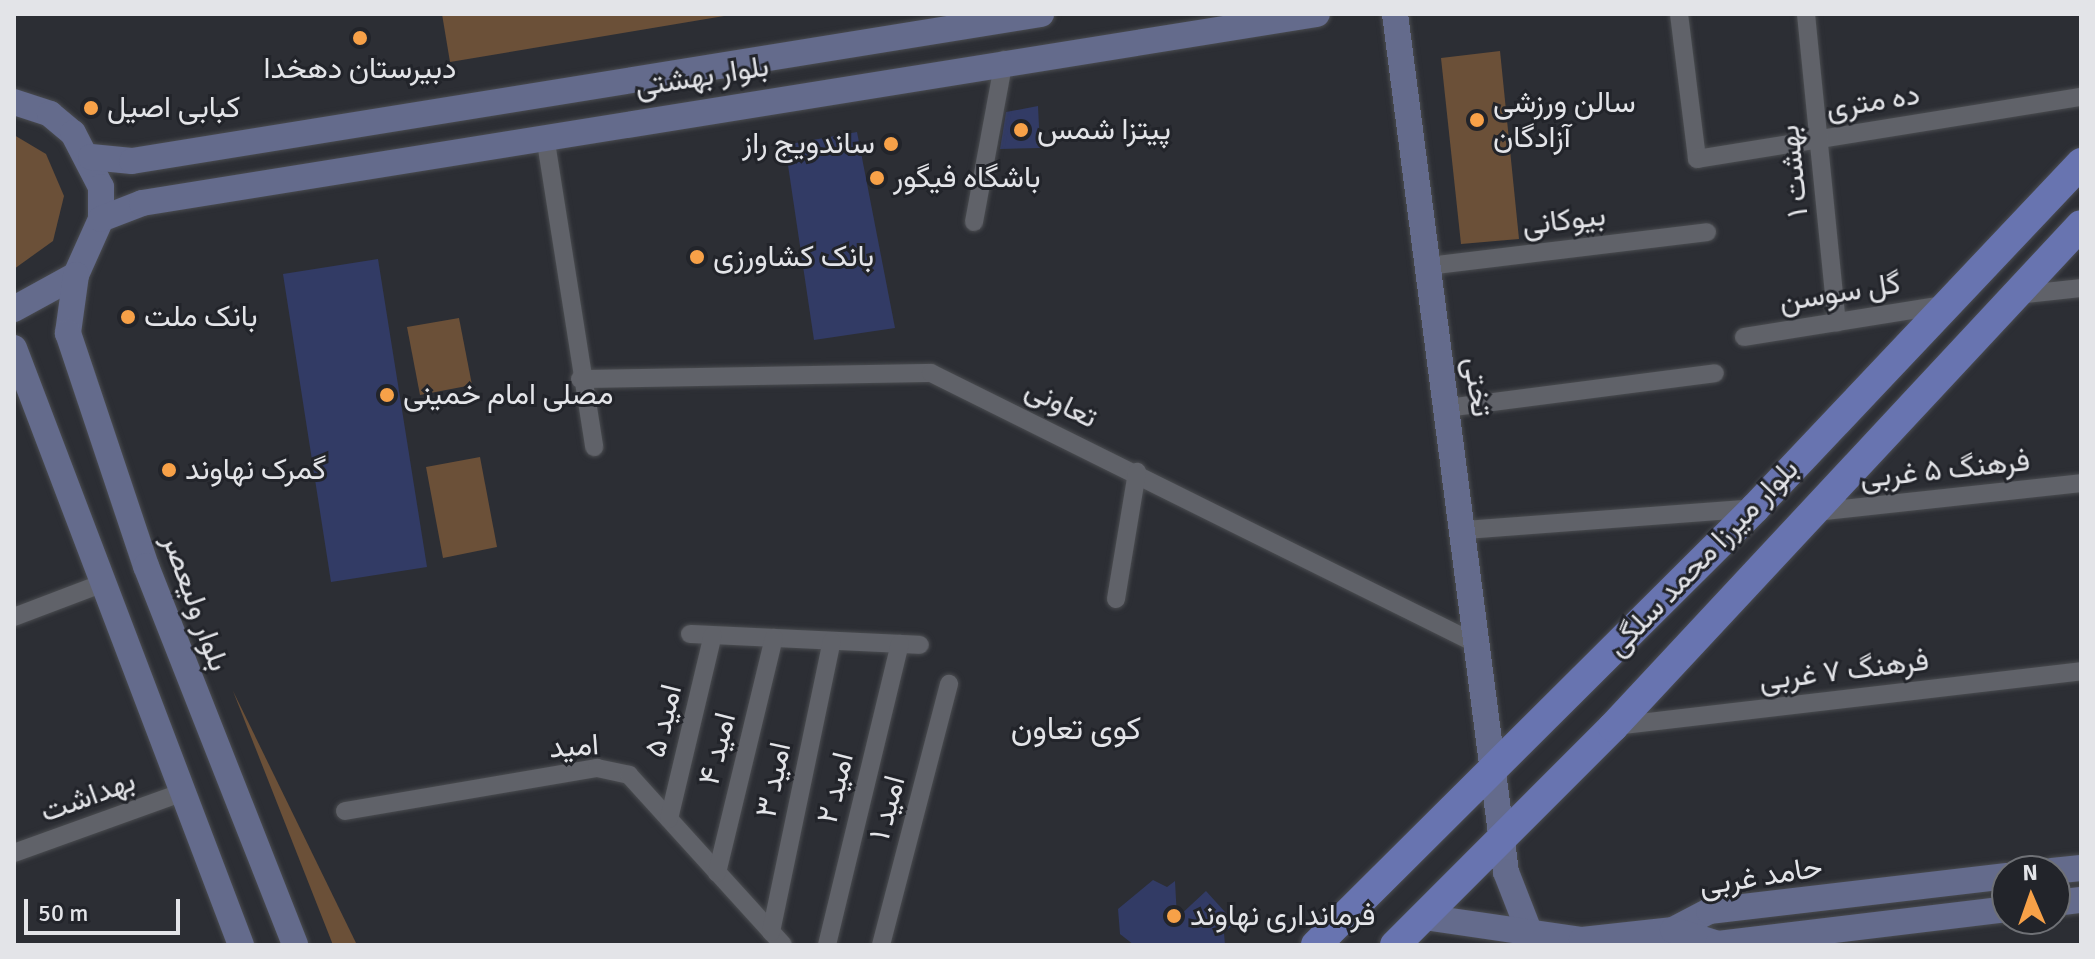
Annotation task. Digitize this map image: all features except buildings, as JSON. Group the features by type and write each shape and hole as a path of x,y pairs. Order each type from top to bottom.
{"main road":[{"name":"بلوار بهشتی","path":"91,157 132,161 949,21 1041,14"},
{"name":"بلوار بهشتی","path":"101,219 142,203 957,67 1317,14"},
{"name":"تختی","path":"1395,14 1511,893 1531,936"},
{"path":"949,21 957,67"},
{"path":"14,102 50,114 91,157 101,219"},
{"name":"بلوار میرزا محمد سلگی","path":"1316,945 1755,508 2081,163"},
{"name":"بلوار ولیعصر","path":"101,219 76,275 68,333 146,566 295,945"},
{"name":"بلوار میرزا محمد سلگی","path":"1395,945 1613,727 2081,225"},
{"path":"14,309 76,275"},
{"path":"14,348 101,584 241,945"},
{"name":"حامد غربی","path":"1673,930 1709,911 1991,878"},
{"name":"حامد غربی","path":"1673,930 1718,944 1991,911"},
{"path":"1424,917 1531,936 1582,940 1673,930"}],"street":[{"name":"ده متری","path":"1679,14 1697,159 2081,97"},
{"name":"بهشت ۱","path":"1806,14 1837,322"},
{"path":"974,222 1004,60"},
{"path":"545,136 580,379 594,447"},
{"name":"بیوکانی","path":"1428,266 1707,232"},
{"path":"2015,295 2081,288"},
{"name":"گل سوسن","path":"1744,337 1944,305"},
{"name":"تعاونی","path":"580,379 931,373 1137,472 1479,645"},
{"path":"1447,408 1715,373"},
{"path":"1116,599 1137,472"},
{"name":"فرهنگ ۵ غربی","path":"1815,512 2081,483"},
{"path":"1464,530 1755,508"},
{"path":"14,617 101,584"},
{"path":"690,634 920,645"},
{"name":"امید ۵","path":"669,819 713,635"},
{"name":"امید ۴","path":"717,873 774,638"},
{"name":"امید ۳","path":"777,938 832,641"},
{"name":"امید ۲","path":"827,945 900,644"},
{"name":"فرهنگ ۷ غربی","path":"1613,727 2081,671"},
{"name":"امید ۱","path":"881,945 949,684"},
{"name":"امید","path":"345,811 597,768 629,775 777,938"},
{"name":"بهداشت","path":"14,853 181,793"}],"shaded area":[{"path":"442,14 736,14 450,62"},
{"name":"سالن ورزشی آزادگان","path":"1500,51 1519,239 1461,244 1441,58"},
{"path":"14,135 46,154 64,196 53,241 14,269"},
{"path":"459,318 472,385 420,395 407,327"},
{"path":"480,457 497,547 443,558 426,467"},
{"path":"233,691 357,945 333,945"}],"place":[{"name":"دبیرستان دهخدا","path":"360,38"},
{"name":"کبابی اصیل","path":"91,108"},
{"name":"سالن ورزشی آزادگان","path":"1477,120"},
{"name":"پیتزا شمس","path":"1021,130"},
{"name":"ساندویج راز","path":"891,144"},
{"name":"باشگاه فیگور","path":"877,178"},
{"name":"بانک کشاورزی","path":"697,257"},
{"name":"بانک ملت","path":"128,317"},
{"name":"مصلی امام خمینی","path":"387,395"},
{"name":"گمرک نهاوند","path":"169,470"},
{"name":"فرمانداری نهاوند","path":"1174,916"}],"district":[{"name":"کوی تعاون","path":"1076,729"}]}
